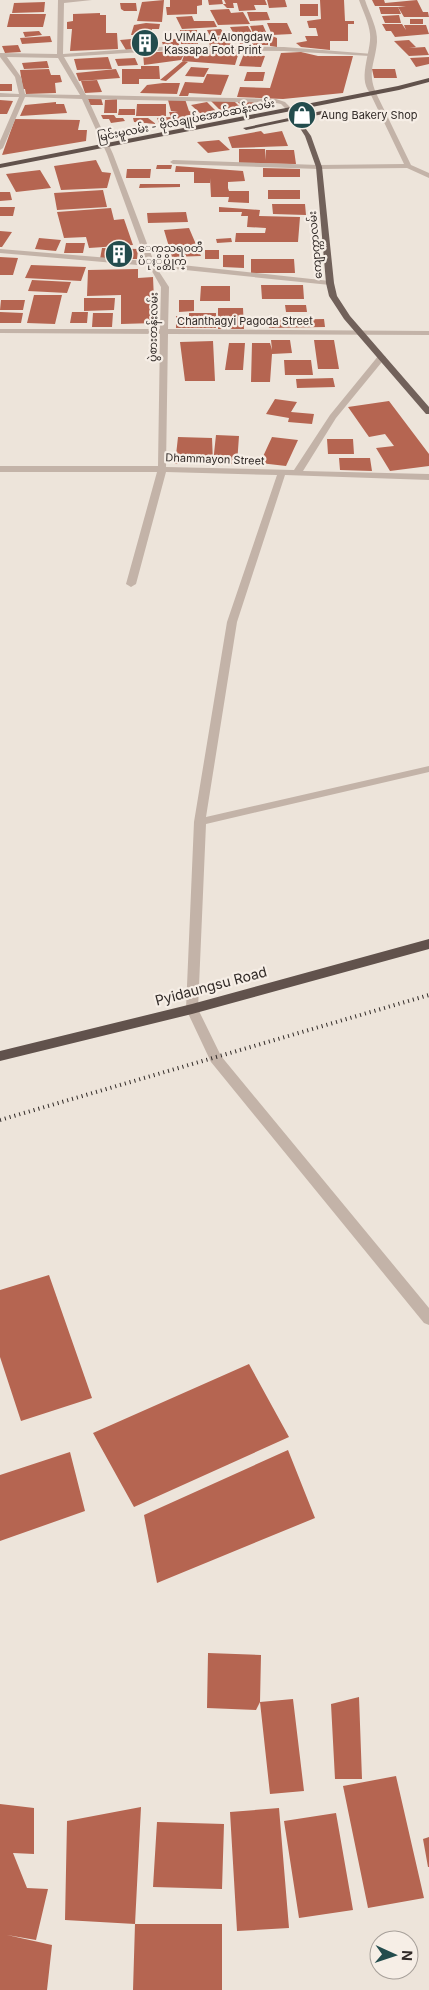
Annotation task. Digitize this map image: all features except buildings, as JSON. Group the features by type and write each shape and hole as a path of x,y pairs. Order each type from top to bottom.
{"highway":[{"name":"မြင်းမူလမ်း - ဗိုလ်ချုပ်အောင်ဆန်းလမ်း","path":"2,168 429,80"},
{"path":"369,103 387,100"},
{"name":"မြင်းမူလမ်း - ဗိုလ်ချုပ်အောင်ဆန်းလမ်း","path":"237,129 332,111"},
{"name":"မြင်းမူလမ်း - ဗိုလ်ချုပ်အောင်ဆန်းလမ်း","path":"101,156 120,152"},
{"name":"မြင်းမူလမ်း - ဗိုလ်ချုပ်အောင်ဆန်းလမ်း","path":"2,168 16,172"},
{"name":"Pyidaungsu Road","path":"0,1056 192,1009 429,944"}],"main road":[{"name":"ကျောက္ကာလမ်း","path":"289,109 308,136 319,166 330,283 334,296 362,333 429,412"}],"street":[{"path":"60,56 62,1 89,0"},
{"path":"362,0 373,31 374,42 370,54 368,80 408,166"},
{"path":"2,55 60,56 173,48 284,49 370,54"},
{"path":"0,148 23,96 18,77 2,55"},
{"name":"ပွဲစားတန်းလမ်း","path":"60,56 84,97 110,154 152,264 165,287 162,469 132,584"},
{"path":"0,95 276,101 283,103 289,109"},
{"path":"173,162 319,166 408,166 429,176"},
{"path":"0,251 152,264 330,283"},
{"name":"Chanthagyi Pagoda Street","path":"0,331 429,333"},
{"path":"297,473 333,417 382,357"},
{"name":"Dhammayon Street","path":"0,469 162,469 429,477"},
{"path":"282,472 232,622 200,822 192,1009 216,1059 429,1319"},
{"path":"200,822 429,769"}],"railway":[{"path":"0,1120 429,995"}],"place":[{"name":"U VIMALA Alongdaw Kassapa Foot Print","path":"145,43"},
{"name":"Aung Bakery Shop","path":"302,115"},
{"name":"ေကသရ၀တီ ပံုႏွိပ္တိုက္","path":"119,254"}]}
